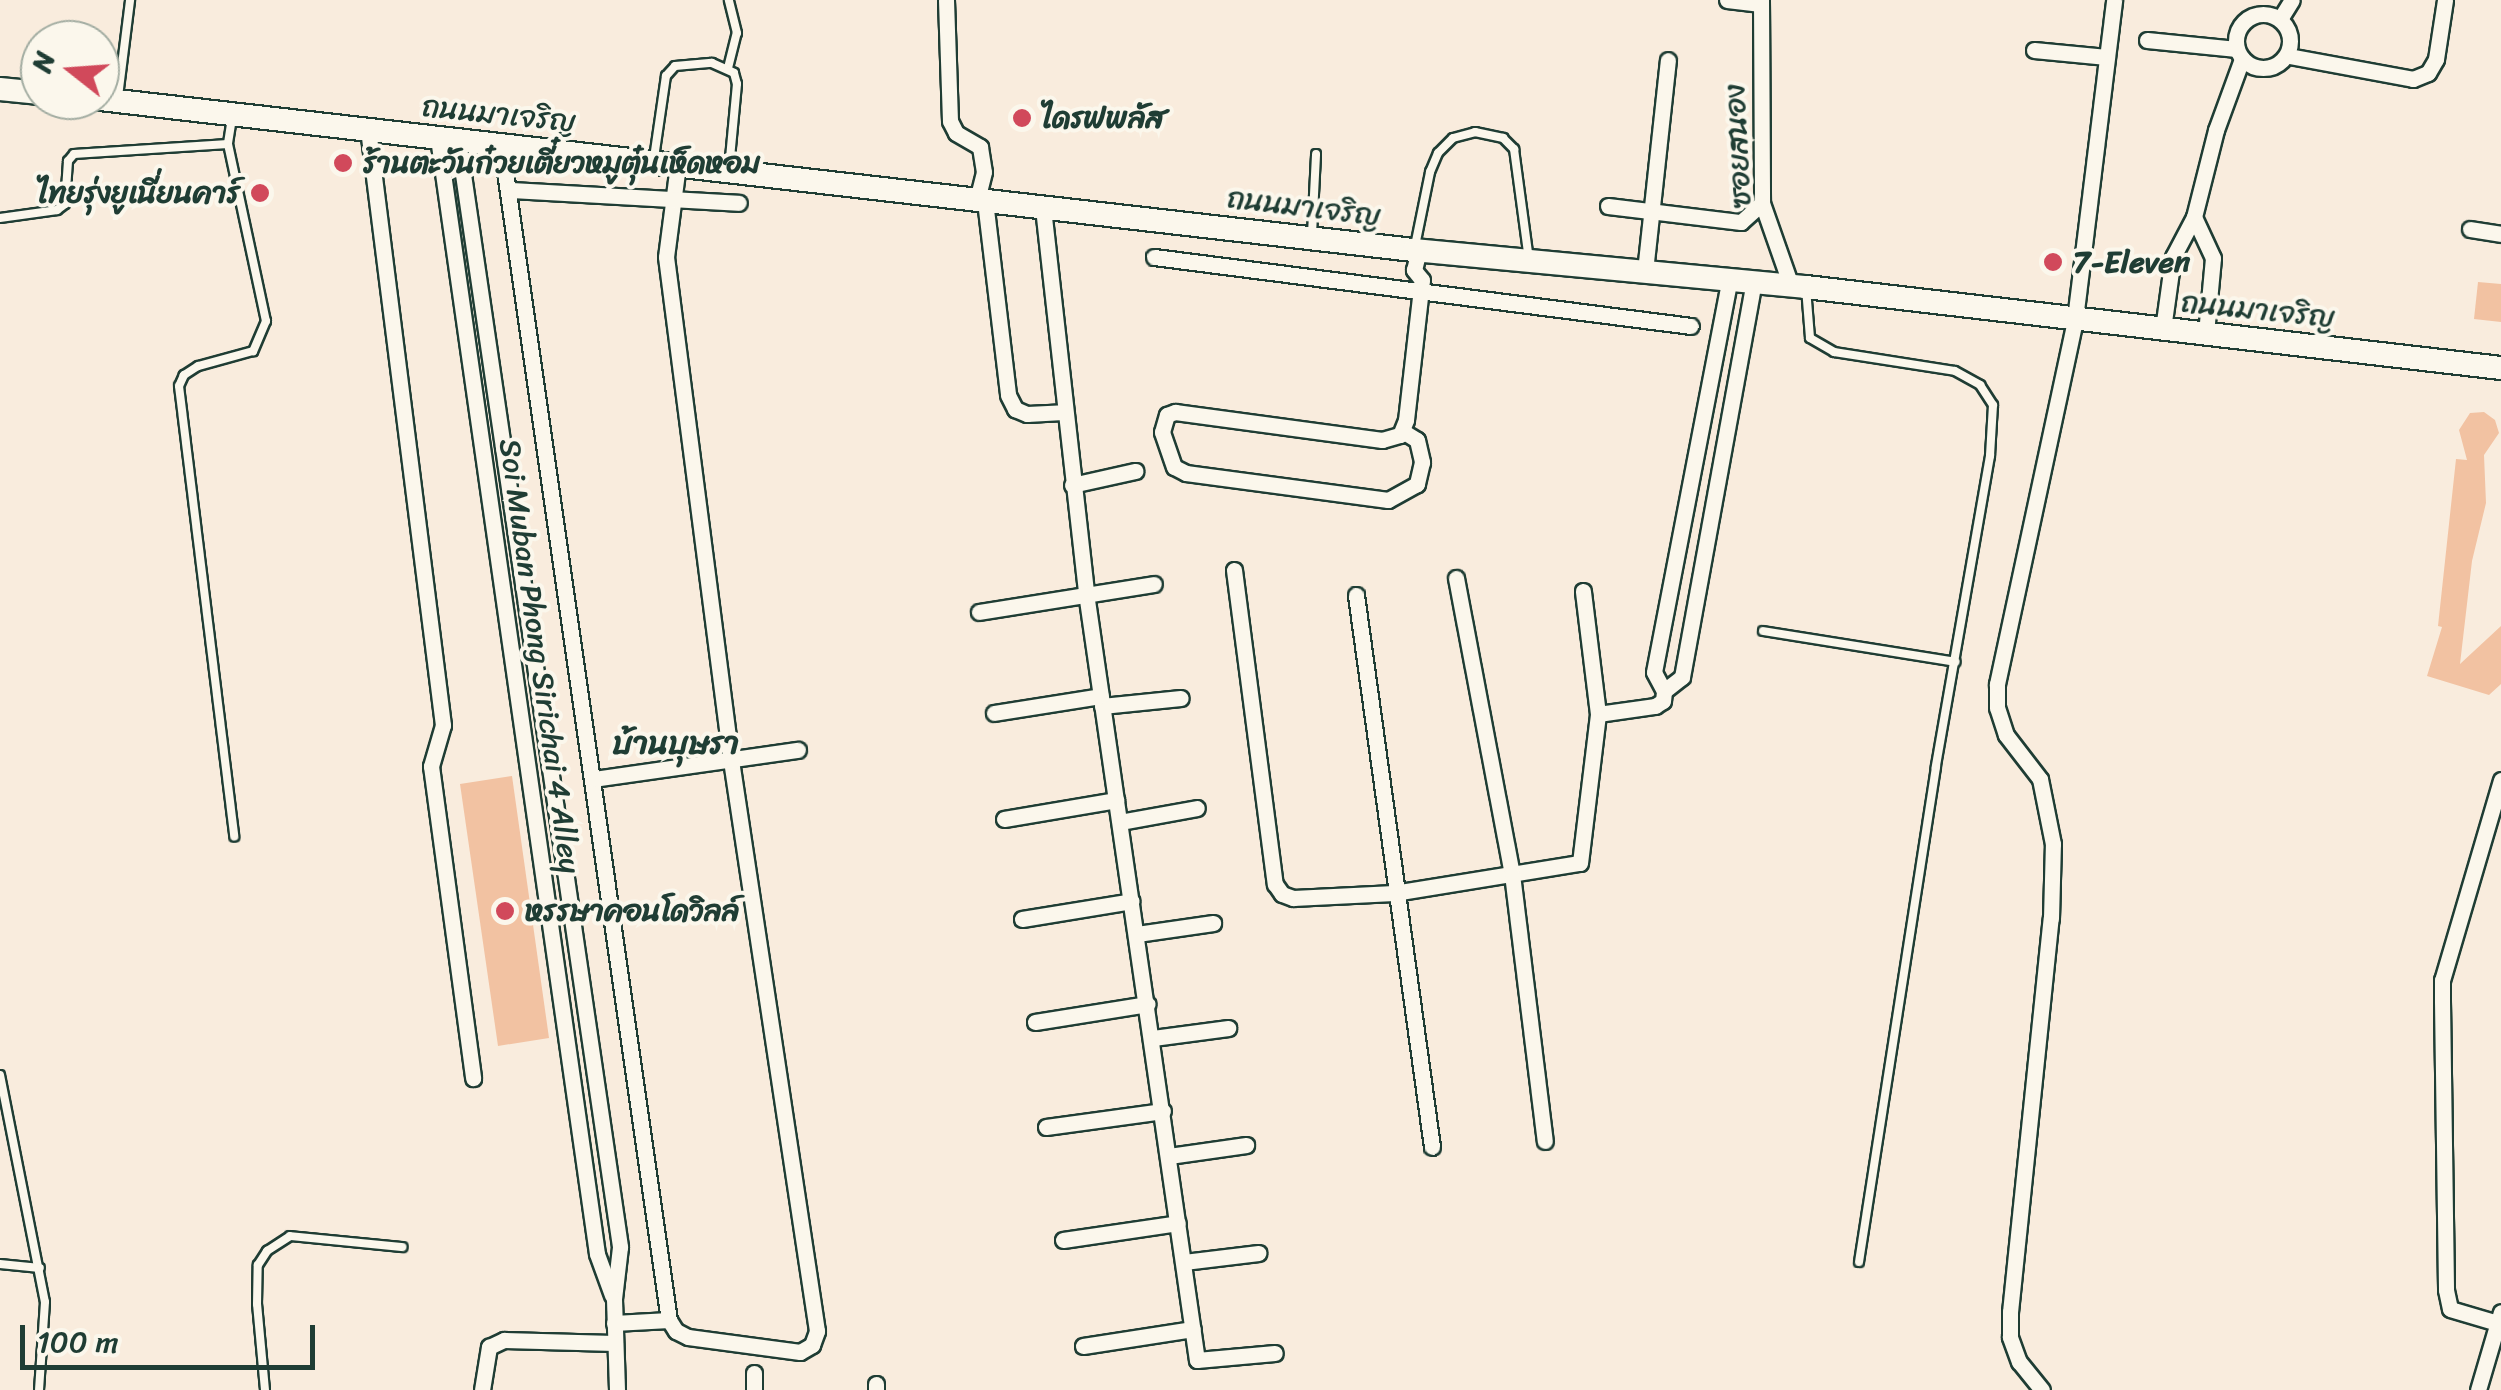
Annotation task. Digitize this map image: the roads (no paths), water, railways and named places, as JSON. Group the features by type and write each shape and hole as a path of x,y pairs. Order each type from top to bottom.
{"main road":[{"name":"ถนนมาเจริญ","path":"120,101 1424,251 1798,287 2501,368"}],"street":[{"path":"946,0 950,121 956,134 980,147 984,172 981,200 1008,395 1015,409 1027,414 1062,412"},
{"path":"1727,0 1761,2"},
{"path":"2042,1390 2019,1362 2010,1337 2010,1312 2051,918 2053,844 2040,780 2006,735 1997,708 1998,684 2075,319 2114,0"},
{"path":"2280,19 2292,0"},
{"path":"2148,40 2239,54 2262,69 2288,56 2413,79 2428,73 2436,59 2445,0"},
{"name":"ซอยสนอง","path":"1761,2 1762,204 1798,287"},
{"path":"2163,329 2173,257 2194,217 2239,54 2236,38 2248,18 2258,14 2280,19 2291,39 2288,56"},
{"path":"2034,50 2107,57"},
{"path":"1645,271 1668,60"},
{"path":"368,129 442,726 431,766 473,1078"},
{"name":"Soi Muban Phong Sirichai 4 Alley","path":"448,139 555,784 620,1247 614,1299 617,1390"},
{"name":"Soi Muban Phong Sirichai 4 Alley","path":"448,139 597,1254 614,1299"},
{"path":"501,143 669,1320 676,1331 688,1337 800,1352 812,1344 817,1330 731,760 666,257 671,196 678,166"},
{"path":"510,190 671,196 739,203"},
{"path":"1608,206 1742,222 1762,204"},
{"path":"1042,208 1062,412 1086,593 1197,1360 1275,1353"},
{"path":"2194,217 2213,258 2206,334"},
{"path":"2470,230 2501,234"},
{"path":"1404,432 1421,286 1414,270 1424,251"},
{"path":"1154,257 1421,286 1691,326"},
{"path":"1664,691 1682,677 1742,281"},
{"path":"1598,714 1662,702 1664,691 1654,672 1742,281"},
{"path":"1174,412 1382,440 1404,432 1417,440 1422,462 1417,484 1388,500 1186,473 1174,468 1162,432 1167,415 1174,412"},
{"path":"1072,485 1136,471"},
{"path":"1234,570 1274,884 1282,894 1293,898 1394,893 1580,863 1598,714 1583,591"},
{"path":"1456,578 1512,874 1545,1141"},
{"path":"979,612 1154,584"},
{"path":"1356,595 1394,893 1432,1147"},
{"path":"994,712 1181,698"},
{"path":"593,779 798,750"},
{"path":"2478,1390 2500,1320 2450,1310 2446,1290 2442,980 2494,829 2501,780"},
{"path":"532,788 555,784"},
{"path":"1004,819 1116,800"},
{"path":"1120,822 1197,808"},
{"path":"1022,919 1132,901"},
{"path":"1137,934 1213,923"},
{"path":"1034,1022 1148,1004"},
{"path":"1153,1038 1228,1028"},
{"path":"1046,1127 1163,1111"},
{"path":"1169,1156 1246,1145"},
{"path":"1064,1240 1178,1223"},
{"path":"1184,1262 1258,1253"},
{"path":"614,1323 669,1320"},
{"path":"1083,1346 1193,1329"},
{"path":"482,1390 489,1346 504,1340 614,1344"}],"lane":[{"path":"120,45 130,0"},
{"path":"729,0 737,32 728,68 737,84 729,171"},
{"path":"653,162 666,76 674,66 688,64 728,68"},
{"path":"233,114 228,144 266,320 253,351 198,366 184,375 179,386 234,838"},
{"path":"1424,251 1430,172 1438,153 1453,138 1475,132 1504,138 1514,150 1529,261"},
{"path":"0,218 57,210 66,204 68,161 74,154 228,144"},
{"path":"1312,238 1316,154"},
{"path":"1798,287 1810,338 1834,352 1954,371 1980,385 1993,405 1990,456 1859,1262"},
{"path":"1763,631 1956,662"},
{"path":"0,1075 45,1302 39,1390"},
{"path":"265,1390 256,1304 258,1265 267,1251 290,1236 402,1247"},
{"path":"0,1264 40,1268"}],"place":[{"name":"ไดรฟพลัส","path":"1022,118"},
{"name":"ร้านตะวันก๋วยเตี๋ยวหมูตุ๋นเห็ดหอม","path":"343,163"},
{"name":"ไทยรุ่งยูเนี่ยนคาร์","path":"260,193"},
{"name":"7-Eleven","path":"2053,262"},
{"name":"หรรษาคอนโดวิลล์","path":"505,911"}],"district":[{"name":"บ้านบุษรา","path":"676,744"}]}
